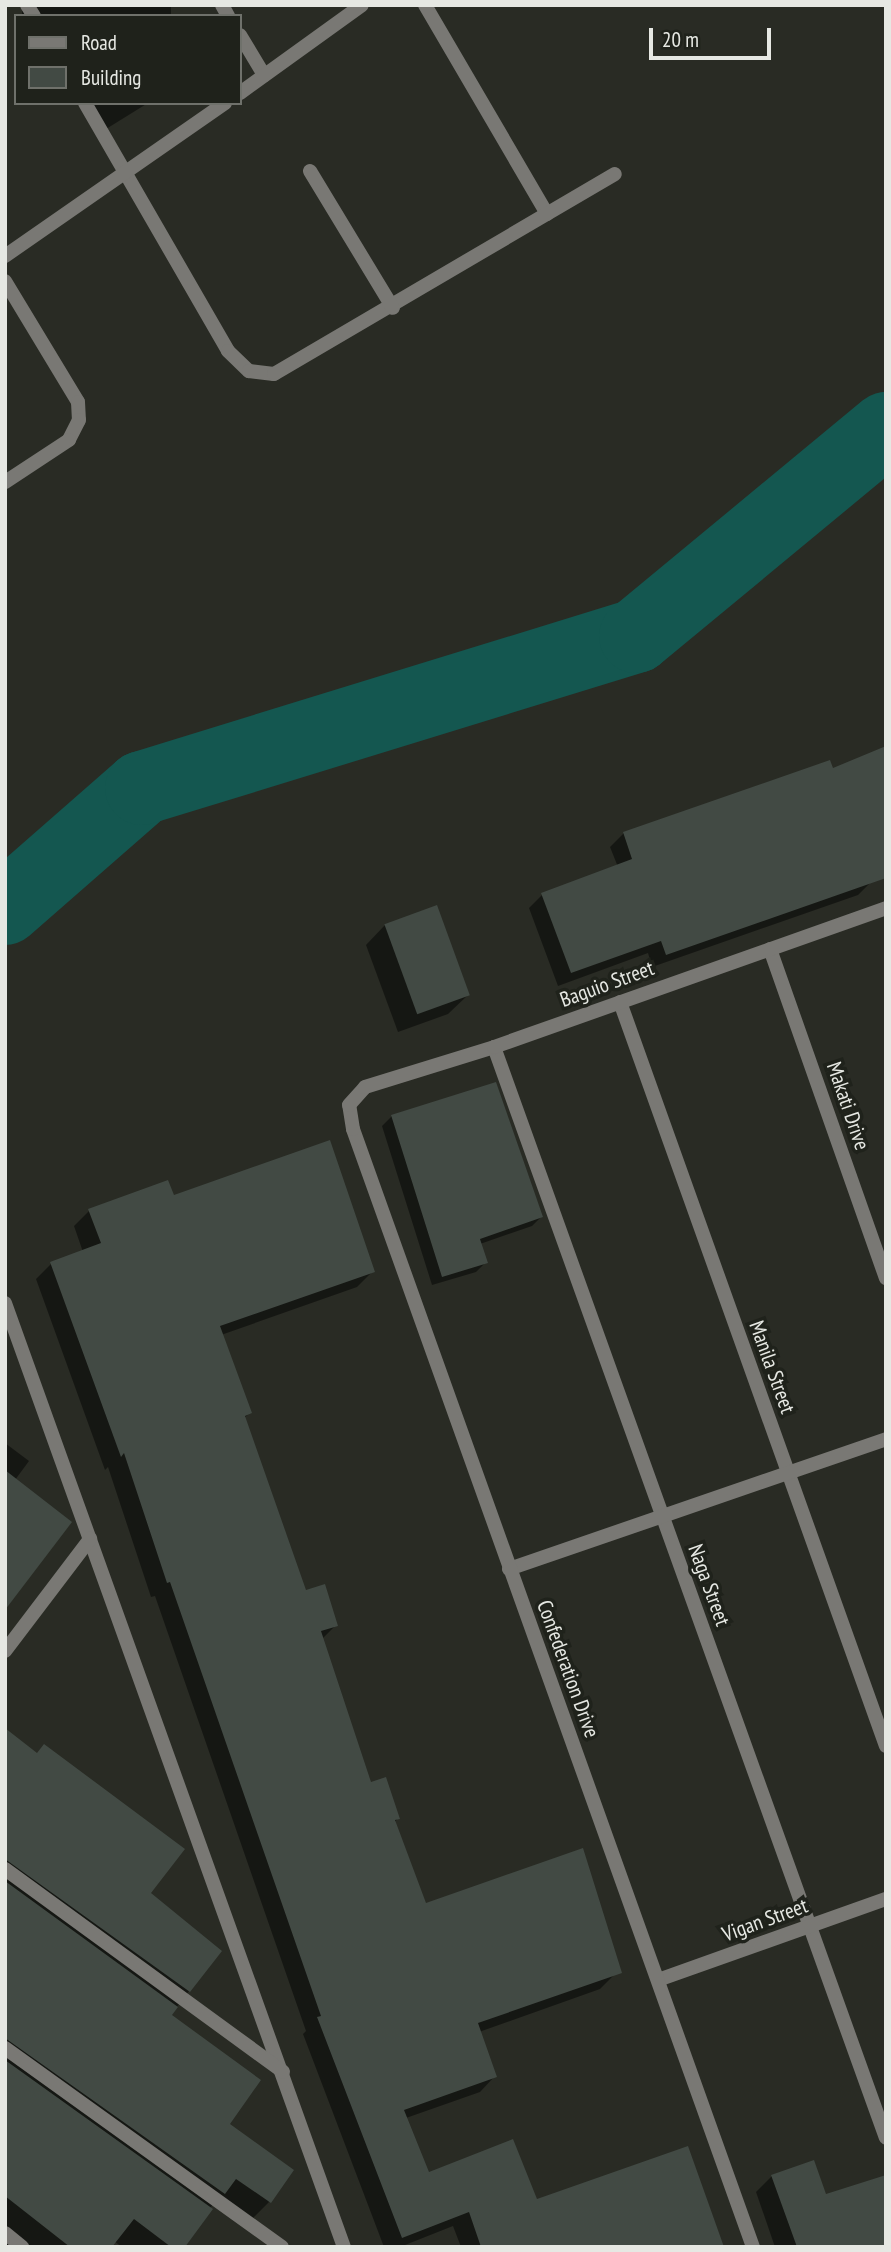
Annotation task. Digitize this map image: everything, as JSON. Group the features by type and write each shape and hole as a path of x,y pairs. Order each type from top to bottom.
{"street":[{"path":"242,92 362,5"},
{"path":"425,5 547,214"},
{"path":"242,38 264,75"},
{"path":"86,105 228,351 249,371 274,374 393,307 615,174"},
{"path":"5,256 127,175 222,105"},
{"path":"310,172 393,307"},
{"path":"5,281 78,402 79,420 69,440 5,482"},
{"name":"Baguio Street","path":"349,1105 365,1087 494,1046 886,908"},
{"name":"Makati Drive","path":"770,948 886,1278"},
{"name":"Manila Street","path":"620,1002 886,1746"},
{"name":"Naga Street","path":"494,1046 886,2138"},
{"name":"Confederation Drive","path":"349,1105 353,1129 752,2247"},
{"path":"5,1303 344,2247"},
{"path":"509,1569 886,1438"},
{"path":"5,1651 90,1539"},
{"path":"5,1869 283,2072"},
{"name":"Vigan Street","path":"658,1980 886,1899"},
{"path":"5,2048 282,2247"},
{"path":"5,2233 22,2247"}],"building":[{"path":"886,746 886,878 666,955 661,941 571,973 541,893 632,859 623,832 830,760 833,768"},
{"path":"437,905 470,995 417,1014 384,924"},
{"path":"496,1082 543,1217 480,1239 488,1263 442,1277 391,1115"},
{"path":"330,1140 375,1272 220,1326 252,1413 245,1416 306,1590 325,1584 338,1626 321,1631 371,1782 386,1777 400,1819 395,1820 426,1903 583,1848 622,1973 478,2023 497,2077 404,2110 429,2172 513,2139 537,2199 688,2146 724,2247 481,2247 469,2212 402,2238 317,2017 321,2016 170,1582 167,1583 124,1453 121,1457 50,1262 101,1243 88,1209 168,1180 174,1195"},
{"path":"5,1470 72,1522 5,1610"},
{"path":"5,1728 37,1753 44,1744 185,1849 151,1893 222,1951 190,1992 5,1859"},
{"path":"5,1881 178,2007 172,2015 261,2080 230,2124 294,2170 271,2203 236,2179 225,2194 5,2038"},
{"path":"5,2060 213,2209 185,2247 171,2247 134,2219 112,2247 70,2247 5,2196"},
{"path":"814,2160 826,2194 886,2175 886,2247 797,2247 771,2175"}],"waterway":[{"path":"5,908 142,788 636,636 886,429"}]}
